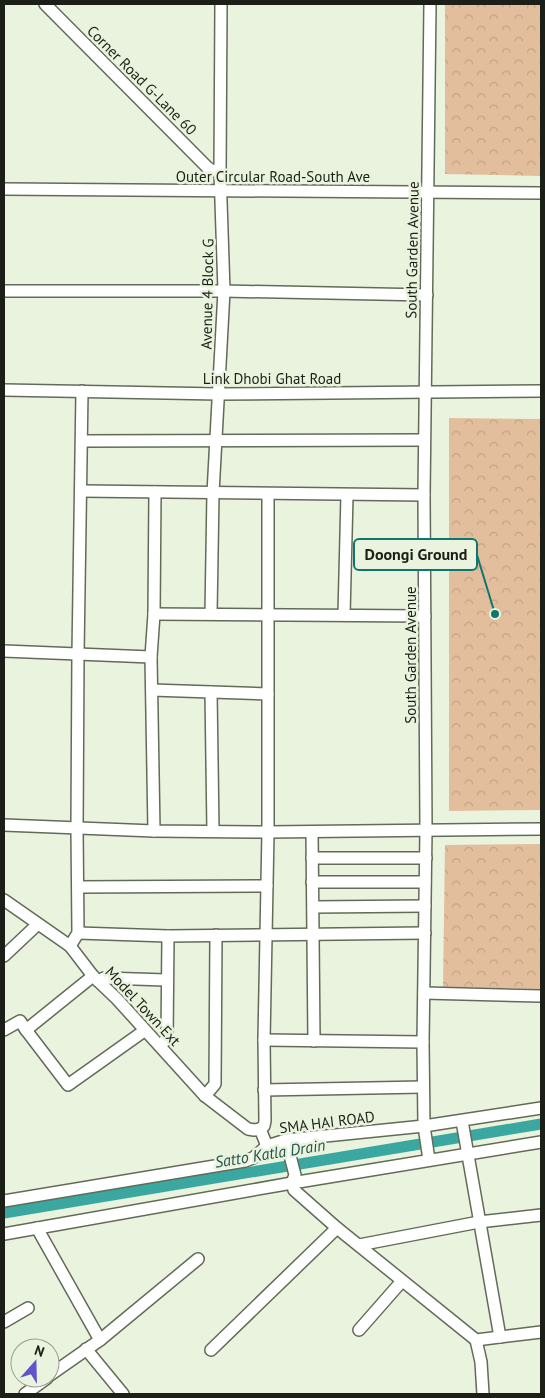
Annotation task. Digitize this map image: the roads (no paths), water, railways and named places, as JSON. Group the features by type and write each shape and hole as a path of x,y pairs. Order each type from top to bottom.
{"street":[{"name":"Corner Road G-Lane 60","path":"45,4 207,167 211,170 220,171"},
{"name":"Avenue 4 Block G","path":"211,614 213,493 224,291 220,171 221,4"},
{"name":"South Garden Avenue","path":"429,1158 425,1131 423,1042 426,906 424,440 430,4"},
{"name":"Outer Circular Road-South Ave","path":"4,189 541,193"},
{"path":"4,291 224,291 427,294"},
{"name":"Link Dhobi Ghat Road","path":"4,390 219,394 541,391"},
{"path":"70,946 78,933 79,887 77,829 78,654 82,391"},
{"path":"82,441 424,440"},
{"path":"81,491 424,495"},
{"path":"154,831 151,657 154,614 155,492"},
{"path":"267,1146 260,1129 264,1126 265,1121 265,934 268,832 268,494"},
{"path":"344,615 347,495"},
{"path":"154,614 425,616"},
{"path":"4,651 151,657"},
{"path":"152,690 268,694"},
{"path":"211,692 213,831"},
{"path":"4,825 77,829 268,832 541,829"},
{"path":"312,832 314,1040"},
{"path":"312,858 426,858"},
{"path":"312,882 426,882"},
{"path":"79,887 267,886"},
{"name":"Model Town Ext","path":"4,900 70,946 96,978 205,1096 248,1129 260,1129"},
{"path":"313,907 426,906"},
{"path":"4,956 38,924"},
{"path":"78,933 168,936 425,933"},
{"path":"205,1096 214,1084 216,935"},
{"path":"160,1046 166,1039 168,936"},
{"path":"26,1030 96,978 166,980"},
{"path":"424,993 541,996"},
{"path":"4,1030 20,1021 68,1085 144,1030"},
{"path":"264,1040 423,1042"},
{"path":"264,1090 423,1087"},
{"name":"SMA HAI ROAD","path":"4,1201 245,1161 253,1158 267,1146 286,1140 425,1131 541,1108"},
{"path":"463,1124 500,1337"},
{"path":"286,1140 290,1154 294,1190 337,1228 476,1340 481,1362 483,1394"},
{"path":"4,1234 294,1179 467,1151 541,1142"},
{"path":"359,1245 479,1222 541,1215"},
{"path":"37,1228 100,1340"},
{"path":"211,1350 337,1228"},
{"path":"60,1368 100,1340 198,1259"},
{"path":"360,1330 402,1281"},
{"path":"4,1322 28,1308"},
{"path":"476,1340 541,1332"},
{"path":"86,1349 123,1394"}],"waterway":[{"name":"Satto Katla Drain","path":"4,1213 541,1124"}],"place":[{"name":"Doongi Ground","path":"495,614"}]}
